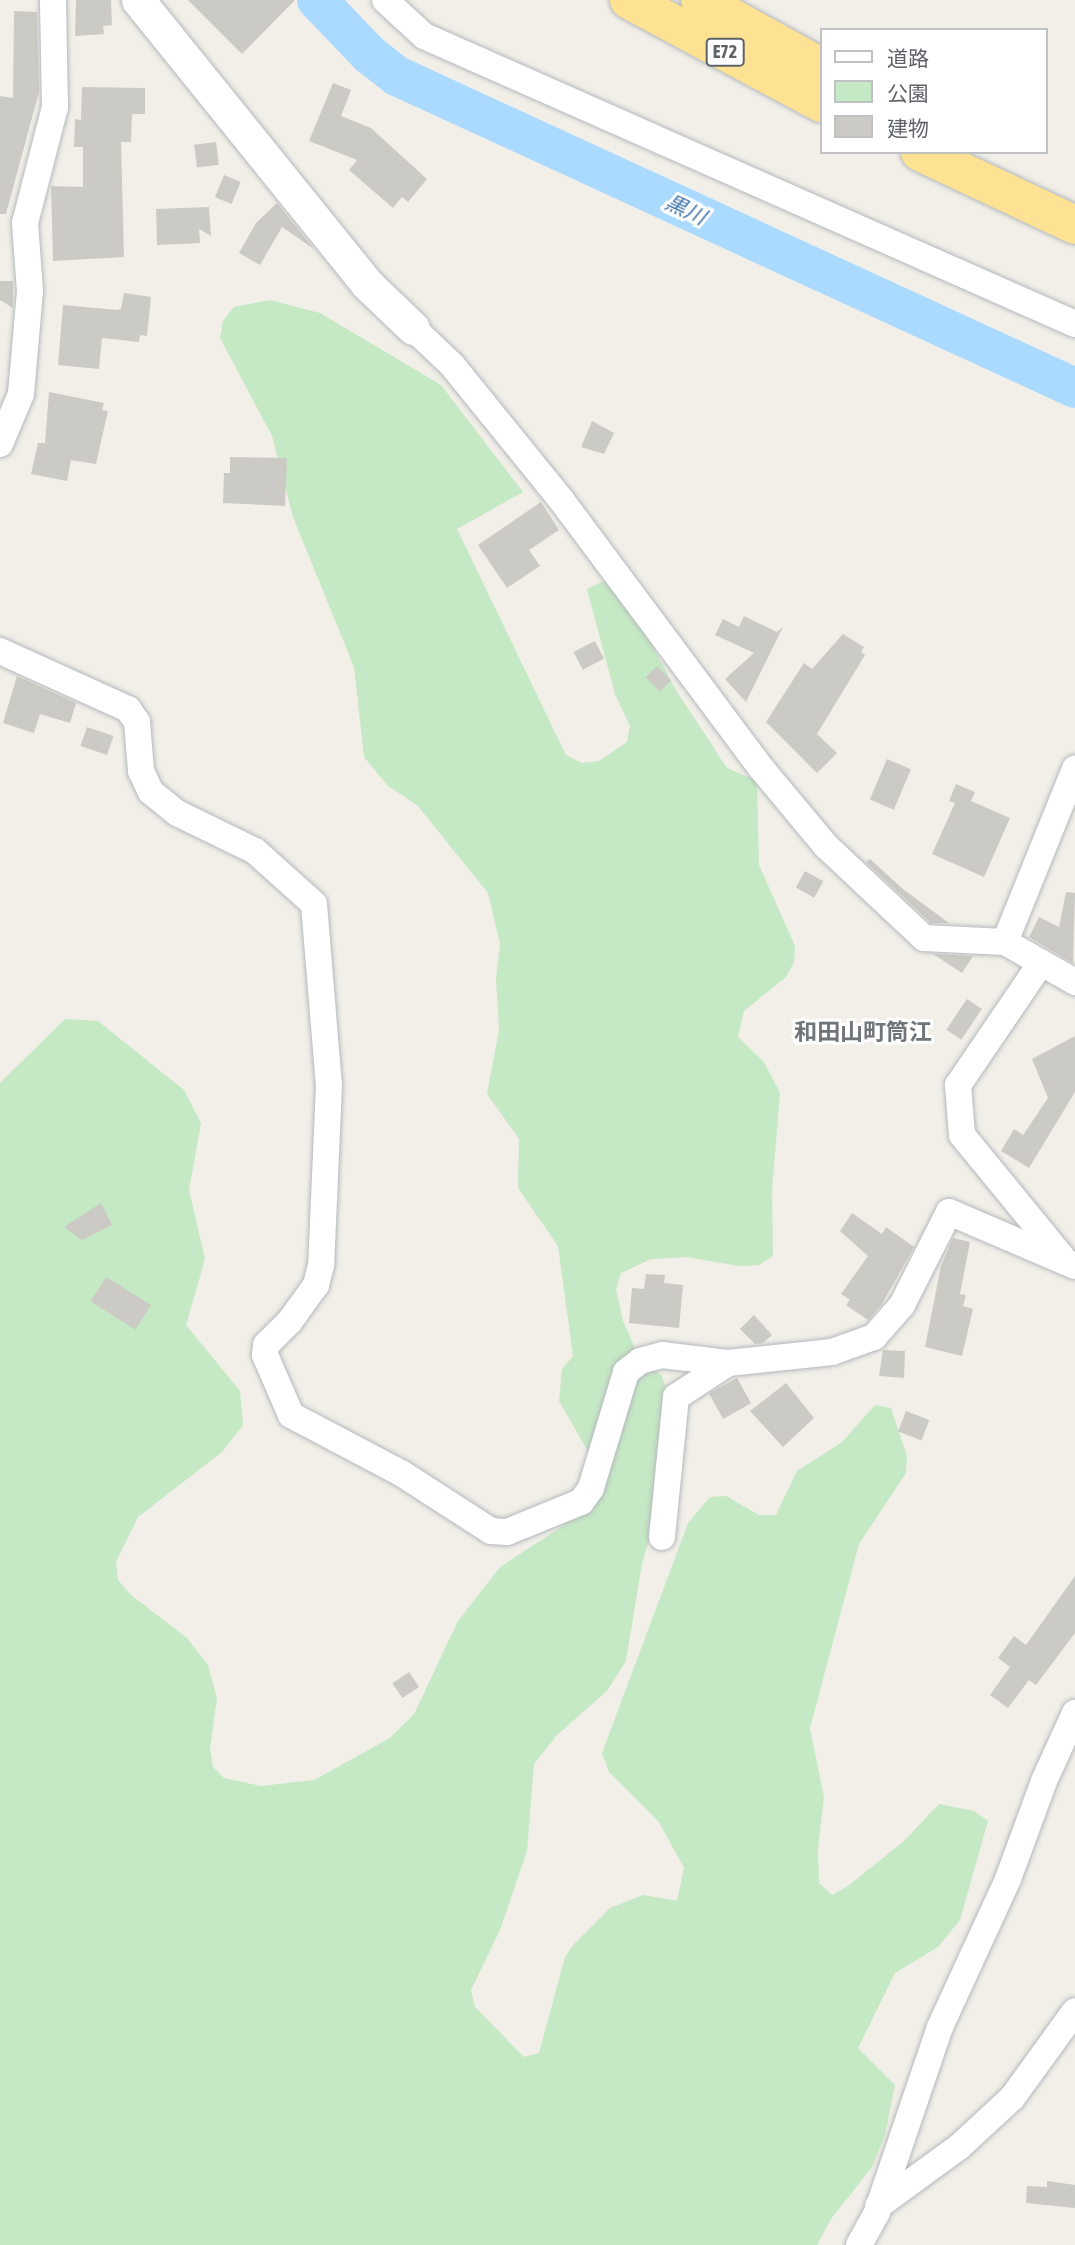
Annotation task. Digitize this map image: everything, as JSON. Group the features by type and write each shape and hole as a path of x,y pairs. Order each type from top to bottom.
{"highway":[{"name":"E72","path":"629,0 820,102"},
{"name":"E72","path":"700,0 820,66"},
{"path":"924,154 1075,225"},
{"path":"986,154 1075,201"}],"street":[{"path":"0,444 21,394 30,291 25,223 55,107 53,0"},
{"path":"138,0 366,283 452,365 562,501 761,768 826,846 925,938 1005,942 1075,982"},
{"path":"385,0 424,36 1075,324"},
{"path":"0,651 128,709 137,722 141,771 151,792 177,813 255,851 314,904 329,1085 321,1265 316,1284 290,1321 266,1345 265,1354 291,1415 401,1473 491,1531 507,1532 581,1502 591,1488 626,1372 640,1361 662,1355 728,1363 832,1352 874,1337 902,1305 949,1212 1070,1264"},
{"path":"1005,942 1075,769"},
{"path":"1041,963 958,1085 962,1135 1070,1264"},
{"path":"662,1537 676,1396 728,1363"},
{"path":"859,2245 878,2206 940,2027 1008,1879 1044,1781 1075,1713"},
{"path":"878,2206 959,2147 1012,2098 1075,2011"}],"green space":[{"path":"270,300 320,313 441,385 523,492 457,529 566,755 582,763 599,761 627,742 630,726 615,694 587,589 604,581 621,588 676,690 727,768 757,781 759,865 795,946 794,962 786,977 744,1011 738,1037 764,1062 780,1093 772,1191 773,1256 759,1265 739,1266 686,1257 651,1259 621,1273 616,1289 623,1321 639,1357 662,1376 667,1392 663,1495 642,1563 626,1661 607,1691 557,1735 534,1764 527,1851 500,1930 471,1990 475,2007 524,2057 539,2053 565,1957 574,1944 610,1908 643,1895 677,1901 684,1868 659,1822 609,1772 602,1753 688,1523 710,1497 726,1496 759,1515 776,1515 797,1471 841,1443 875,1405 891,1408 907,1456 906,1473 859,1544 810,1728 824,1797 818,1848 819,1883 832,1895 848,1886 904,1841 939,1804 974,1811 988,1821 960,1920 938,1947 895,1973 858,2048 895,2085 885,2135 872,2167 831,2219 817,2245 0,2245 0,1083 65,1019 98,1021 184,1090 201,1123 189,1190 205,1259 186,1325 240,1391 243,1425 222,1452 138,1517 116,1562 118,1580 131,1595 187,1638 208,1665 217,1698 210,1749 213,1767 224,1778 261,1786 314,1780 390,1738 414,1714 458,1621 500,1567 587,1510 593,1460 559,1401 562,1369 573,1356 558,1246 518,1188 519,1139 487,1094 499,1030 496,978 500,944 488,893 417,805 388,786 364,757 354,667 293,517 272,436 220,338 223,321 234,307"}],"building":[{"path":"76,0 111,0 112,25 103,26 104,34 75,36"},
{"path":"188,0 295,0 242,54"},
{"path":"14,11 37,12 39,92 6,214 0,214 0,96 13,98"},
{"path":"333,83 351,90 341,116 371,128 427,179 408,202 402,197 393,208 349,170 357,160 309,141"},
{"path":"82,87 145,88 145,114 132,114 131,142 121,142 124,257 53,261 51,186 83,187 83,147 74,147 75,119 81,120"},
{"path":"216,142 219,165 197,168 194,145"},
{"path":"224,175 241,182 232,204 215,197"},
{"path":"277,203 314,249 282,227 260,265 239,253 256,223"},
{"path":"209,207 211,236 199,229 200,243 157,245 156,209"},
{"path":"0,281 13,281 13,308 0,300"},
{"path":"124,293 151,297 147,336 140,335 139,342 102,338 99,369 58,365 63,305 117,310 121,309"},
{"path":"49,392 104,403 102,410 108,411 96,464 71,460 67,481 31,474 38,443 45,443"},
{"path":"592,421 614,433 604,454 581,447"},
{"path":"230,457 287,458 285,506 223,503 224,473 230,473"},
{"path":"541,502 559,530 529,550 540,566 507,588 478,545"},
{"path":"744,616 777,632 783,627 746,702 725,679 754,653 715,635 723,619 739,627"},
{"path":"843,634 864,647 861,652 865,655 817,734 837,753 817,773 766,722 804,663 812,669"},
{"path":"595,641 604,659 583,670 574,652"},
{"path":"657,666 671,680 660,691 646,677"},
{"path":"17,676 76,703 70,723 40,714 34,733 3,723"},
{"path":"87,727 113,736 107,755 80,746"},
{"path":"887,759 911,769 894,810 870,800"},
{"path":"956,784 975,792 971,801 1010,818 984,877 932,854 955,803 949,801"},
{"path":"870,859 903,889 949,923 931,923 866,862"},
{"path":"805,871 823,881 814,898 796,888"},
{"path":"1066,892 1075,893 1073,963 1029,937 1039,917 1059,927"},
{"path":"933,954 973,956 962,973"},
{"path":"967,999 982,1009 961,1040 946,1030"},
{"path":"1075,1036 1075,1092 1029,1168 1001,1151 1014,1129 1023,1135 1048,1098 1032,1059"},
{"path":"101,1203 112,1225 82,1240 64,1227"},
{"path":"852,1213 882,1234 886,1227 914,1247 882,1304 868,1320 846,1305 850,1300 841,1294 868,1256 840,1231"},
{"path":"953,1238 970,1242 960,1294 966,1295 963,1306 973,1309 962,1356 925,1347 941,1266"},
{"path":"646,1274 665,1275 664,1283 683,1285 679,1328 629,1323 632,1288 644,1289"},
{"path":"106,1277 151,1305 136,1330 91,1302"},
{"path":"754,1315 772,1335 763,1343 755,1344 740,1329"},
{"path":"883,1350 905,1351 904,1378 879,1376"},
{"path":"737,1378 751,1403 723,1419 709,1394"},
{"path":"786,1383 814,1418 783,1447 750,1411"},
{"path":"906,1411 929,1420 921,1440 898,1432"},
{"path":"1075,1576 1075,1633 1036,1685 1029,1680 1008,1708 990,1695 1010,1667 998,1658 1014,1636 1026,1645"},
{"path":"409,1672 419,1687 402,1698 392,1683"},
{"path":"1047,2181 1075,2185 1075,2208 1026,2203 1027,2186 1047,2187"}],"waterway":[{"name":"黒川","path":"317,0 370,55 397,76 1075,388"}],"district":[{"name":"和田山町筒江","path":"863,1032"}]}
